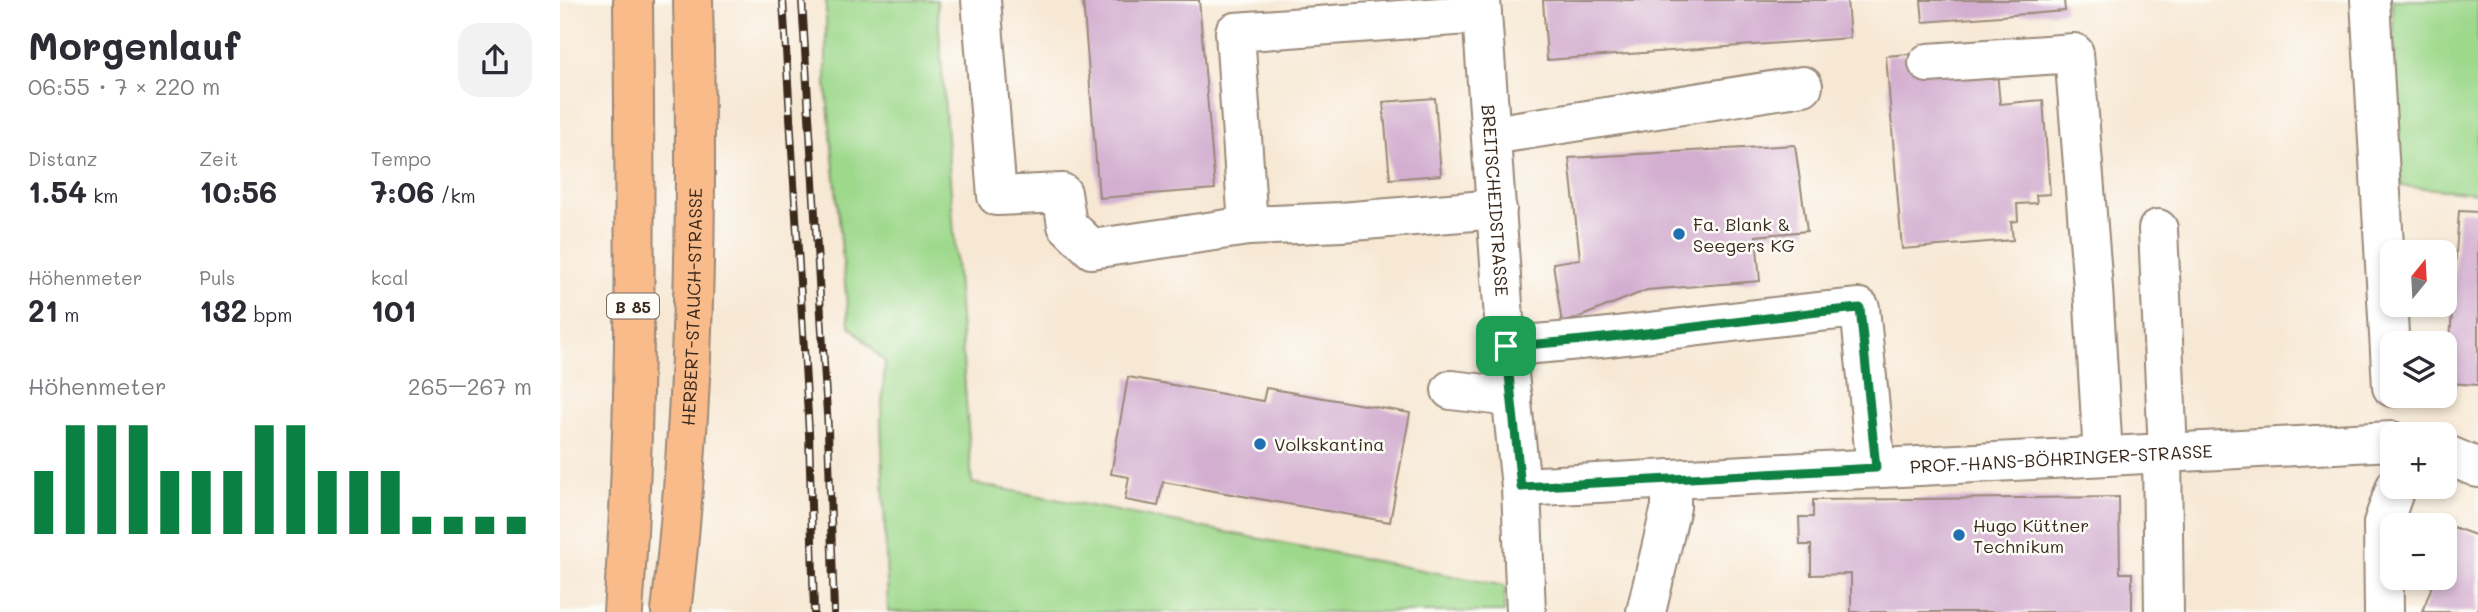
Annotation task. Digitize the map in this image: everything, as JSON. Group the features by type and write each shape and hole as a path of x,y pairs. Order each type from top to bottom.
{"main road":[{"name":"B 85","path":"623,612 628,550 632,406 635,189 633,0"},
{"name":"HERBERT-STAUCH-STRASSE","path":"670,612 685,477 695,227 686,7"}],"street":[{"path":"981,0 997,195 1062,193 1067,225 1092,248 1248,226 1341,222 1497,209"},
{"path":"2370,0 2389,331"},
{"path":"1248,226 1235,32 1482,7"},
{"name":"BREITSCHEIDSTRASSE","path":"1482,7 1506,346 1521,487 1526,612"},
{"path":"1928,63 2074,53 2094,300 2103,456"},
{"path":"1492,135 1802,86"},
{"path":"2158,229 2165,453 2164,612"},
{"path":"1506,346 1860,308 1876,468"},
{"path":"1451,390 1512,397"},
{"name":"PROF.-HANS-BÖHRINGER-STRASSE","path":"1521,487 2380,442"},
{"path":"2457,459 2478,468"},
{"path":"1646,612 1671,507 1671,479"},
{"path":"2385,612 2384,523 2392,499"}],"green space":[{"path":"826,0 937,0 972,483 1505,586 1504,612 888,612 881,419 885,362 849,325 826,84"},
{"path":"2392,0 2478,0 2478,193 2401,186"}],"building":[{"path":"1083,0 1199,0 1215,189 1099,198"},
{"path":"1543,0 1847,0 1850,38 1547,60"},
{"path":"1921,0 2064,0 2065,11 1923,22"},
{"path":"1921,53 1997,72 2000,104 2043,100 2050,194 2036,195 2037,203 2017,204 2018,221 2011,222 2013,240 1902,249 1886,56"},
{"path":"1435,98 1441,175 1390,179 1383,102"},
{"name":"Fa. Blank & Seegers KG","path":"1795,145 1807,231 1756,236 1760,281 1647,290 1562,324 1553,263 1580,259 1569,158"},
{"path":"2459,211 2478,212 2478,385 2457,384 2457,331 2451,331 2452,317 2457,317"},
{"name":"Volkskantina","path":"1128,377 1263,401 1266,388 1410,413 1390,522 1163,482 1158,506 1125,500 1129,477 1111,474"},
{"name":"Hugo Küttner Technikum","path":"2119,497 2120,573 2132,573 2132,612 1851,612 1851,574 1811,575 1811,545 1800,545 1799,517 1813,517 1813,500"},
{"path":"2457,528 2478,536 2478,612 2422,612 2430,590 2457,590"}],"railway":[{"path":"783,0 809,432 814,612"},
{"path":"802,0 828,430 834,612"}],"place":[{"name":"Fa. Blank & Seegers KG","path":"1679,234"},
{"name":"Volkskantina","path":"1260,444"},
{"name":"Hugo Küttner Technikum","path":"1959,535"}],"route":[{"path":"1860,308 1876,468 1521,487 1506,346 1622,336 1860,308"}]}
